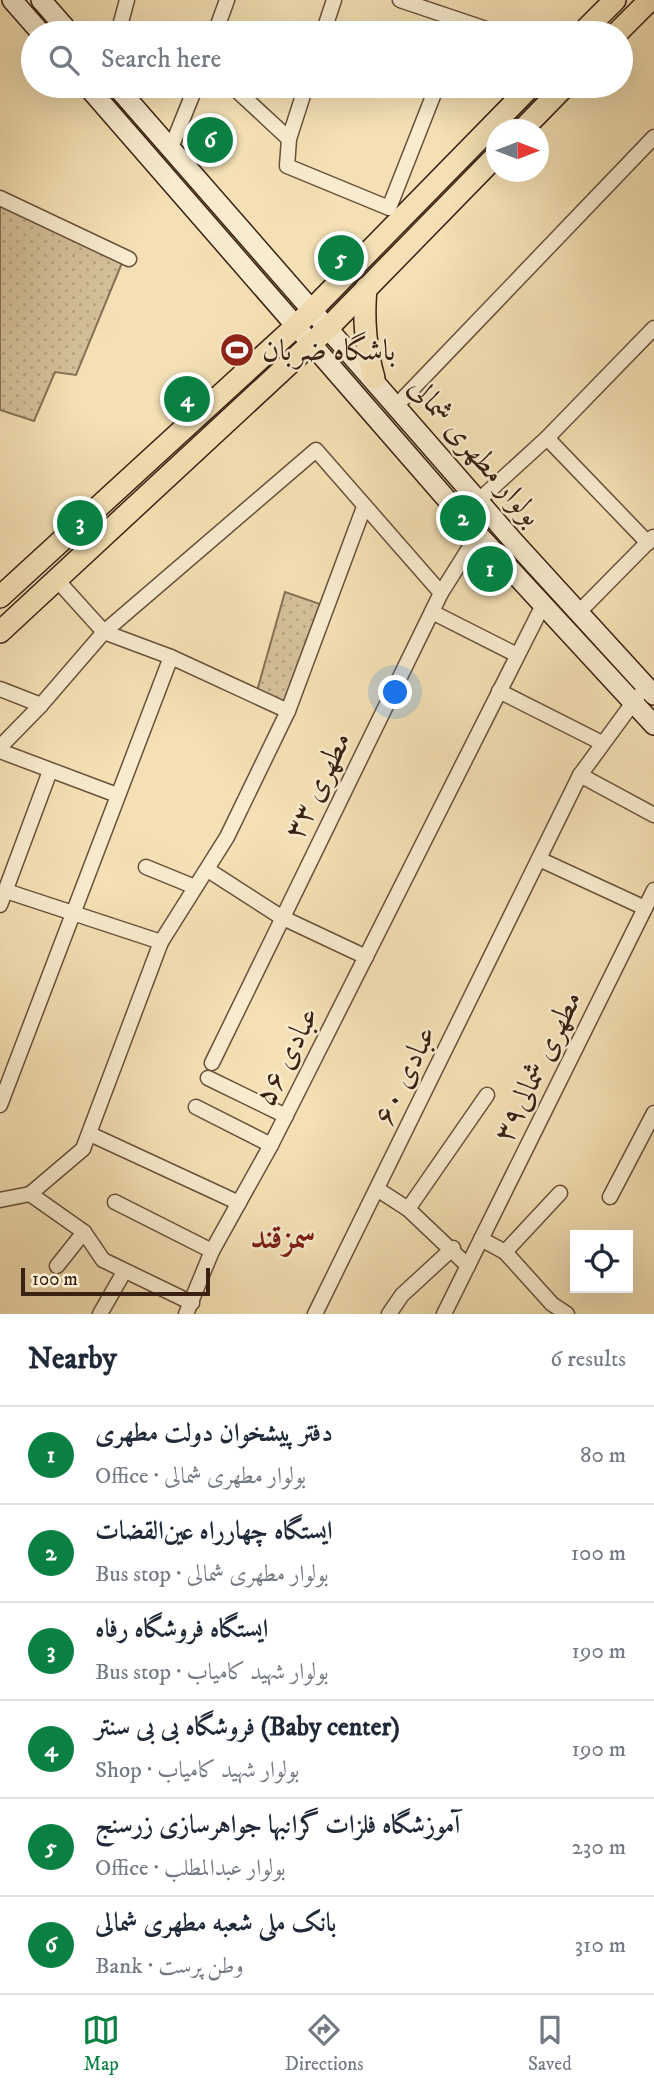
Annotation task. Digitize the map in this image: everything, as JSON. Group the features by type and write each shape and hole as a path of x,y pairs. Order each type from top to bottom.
{"main road":[{"path":"12,0 30,21"},
{"path":"41,0 59,21"},
{"path":"594,21 615,0"},
{"path":"629,21 650,0"},
{"name":"بولوار مطهری شمالی","path":"98,98 543,605 645,694"},
{"name":"بولوار مطهری شمالی","path":"127,98 374,378 478,501 580,611 645,694 654,725"},
{"path":"5,586 133,475 297,325 519,98"},
{"path":"533,119 553,98"},
{"path":"117,119 132,104"},
{"path":"0,632 313,343 486,166"},
{"path":"366,288 363,318 366,349 374,378"},
{"path":"133,475 149,492"}],"street":[{"path":"121,21 127,0"},
{"path":"219,21 227,0"},
{"path":"327,21 334,0"},
{"path":"400,0 446,21"},
{"path":"171,148 190,98"},
{"path":"245,98 289,139"},
{"path":"302,98 289,139 287,166 388,208 432,98"},
{"path":"397,405 654,137"},
{"path":"0,198 130,258"},
{"path":"478,501 547,438 654,328"},
{"path":"547,438 651,539 580,611"},
{"path":"117,794 50,771 0,749 104,632 316,450 441,593"},
{"path":"0,1200 30,1194 83,1149 161,942 208,870 288,711 364,507"},
{"name":"مطهری ۳۳","path":"286,1116 210,1071 281,917 441,593 478,534"},
{"path":"57,580 104,632 171,657 288,711"},
{"name":"عبادی ۵۶","path":"189,1308 212,1251 286,1116 543,605"},
{"path":"432,612 517,655"},
{"path":"0,1105 171,657"},
{"path":"0,689 41,705"},
{"path":"499,691 602,743"},
{"name":"عبادی ۶۰","path":"315,1314 580,775 602,743 645,694"},
{"path":"0,905 50,771"},
{"path":"580,775 654,815"},
{"path":"539,859 645,908"},
{"path":"146,867 195,887"},
{"path":"208,870 281,917 366,957"},
{"name":"مطهری شمالی۳۹","path":"444,1314 654,890"},
{"path":"6,891 161,942"},
{"path":"408,1209 487,1096"},
{"path":"196,1107 271,1145"},
{"path":"610,1198 654,1112"},
{"path":"90,1134 239,1203"},
{"path":"377,1189 408,1209 453,1248 468,1266"},
{"path":"505,1252 560,1193"},
{"path":"30,1194 84,1232 103,1260 189,1308"},
{"path":"115,1202 212,1251"},
{"path":"57,1266 84,1232"},
{"path":"481,1239 505,1252 549,1309 567,1314"},
{"path":"389,1314 402,1295 453,1248"},
{"path":"100,1314 124,1272"}],"shaded area":[{"path":"0,202 122,263 76,375 55,372 34,421 0,410"},
{"path":"285,592 320,604 284,701 257,691"}],"place":[{"name":"بانک ملی شعبه مطهری شمالی","path":"210,140"},
{"name":"آموزشگاه فلزات گرانبها جواهرسازی زرسنج","path":"341,258"},
{"name":"باشگاه ضربان","path":"237,350"},
{"name":"فروشگاه بی بی سنتر (Baby center)","path":"187,399"},
{"name":"ایستگاه چهارراه عین‌القضات","path":"463,518"},
{"name":"ایستگاه فروشگاه رفاه","path":"80,523"},
{"name":"دفتر پیشخوان دولت مطهری","path":"490,569"}],"district":[{"name":"سمزقند","path":"283,1237"}]}
